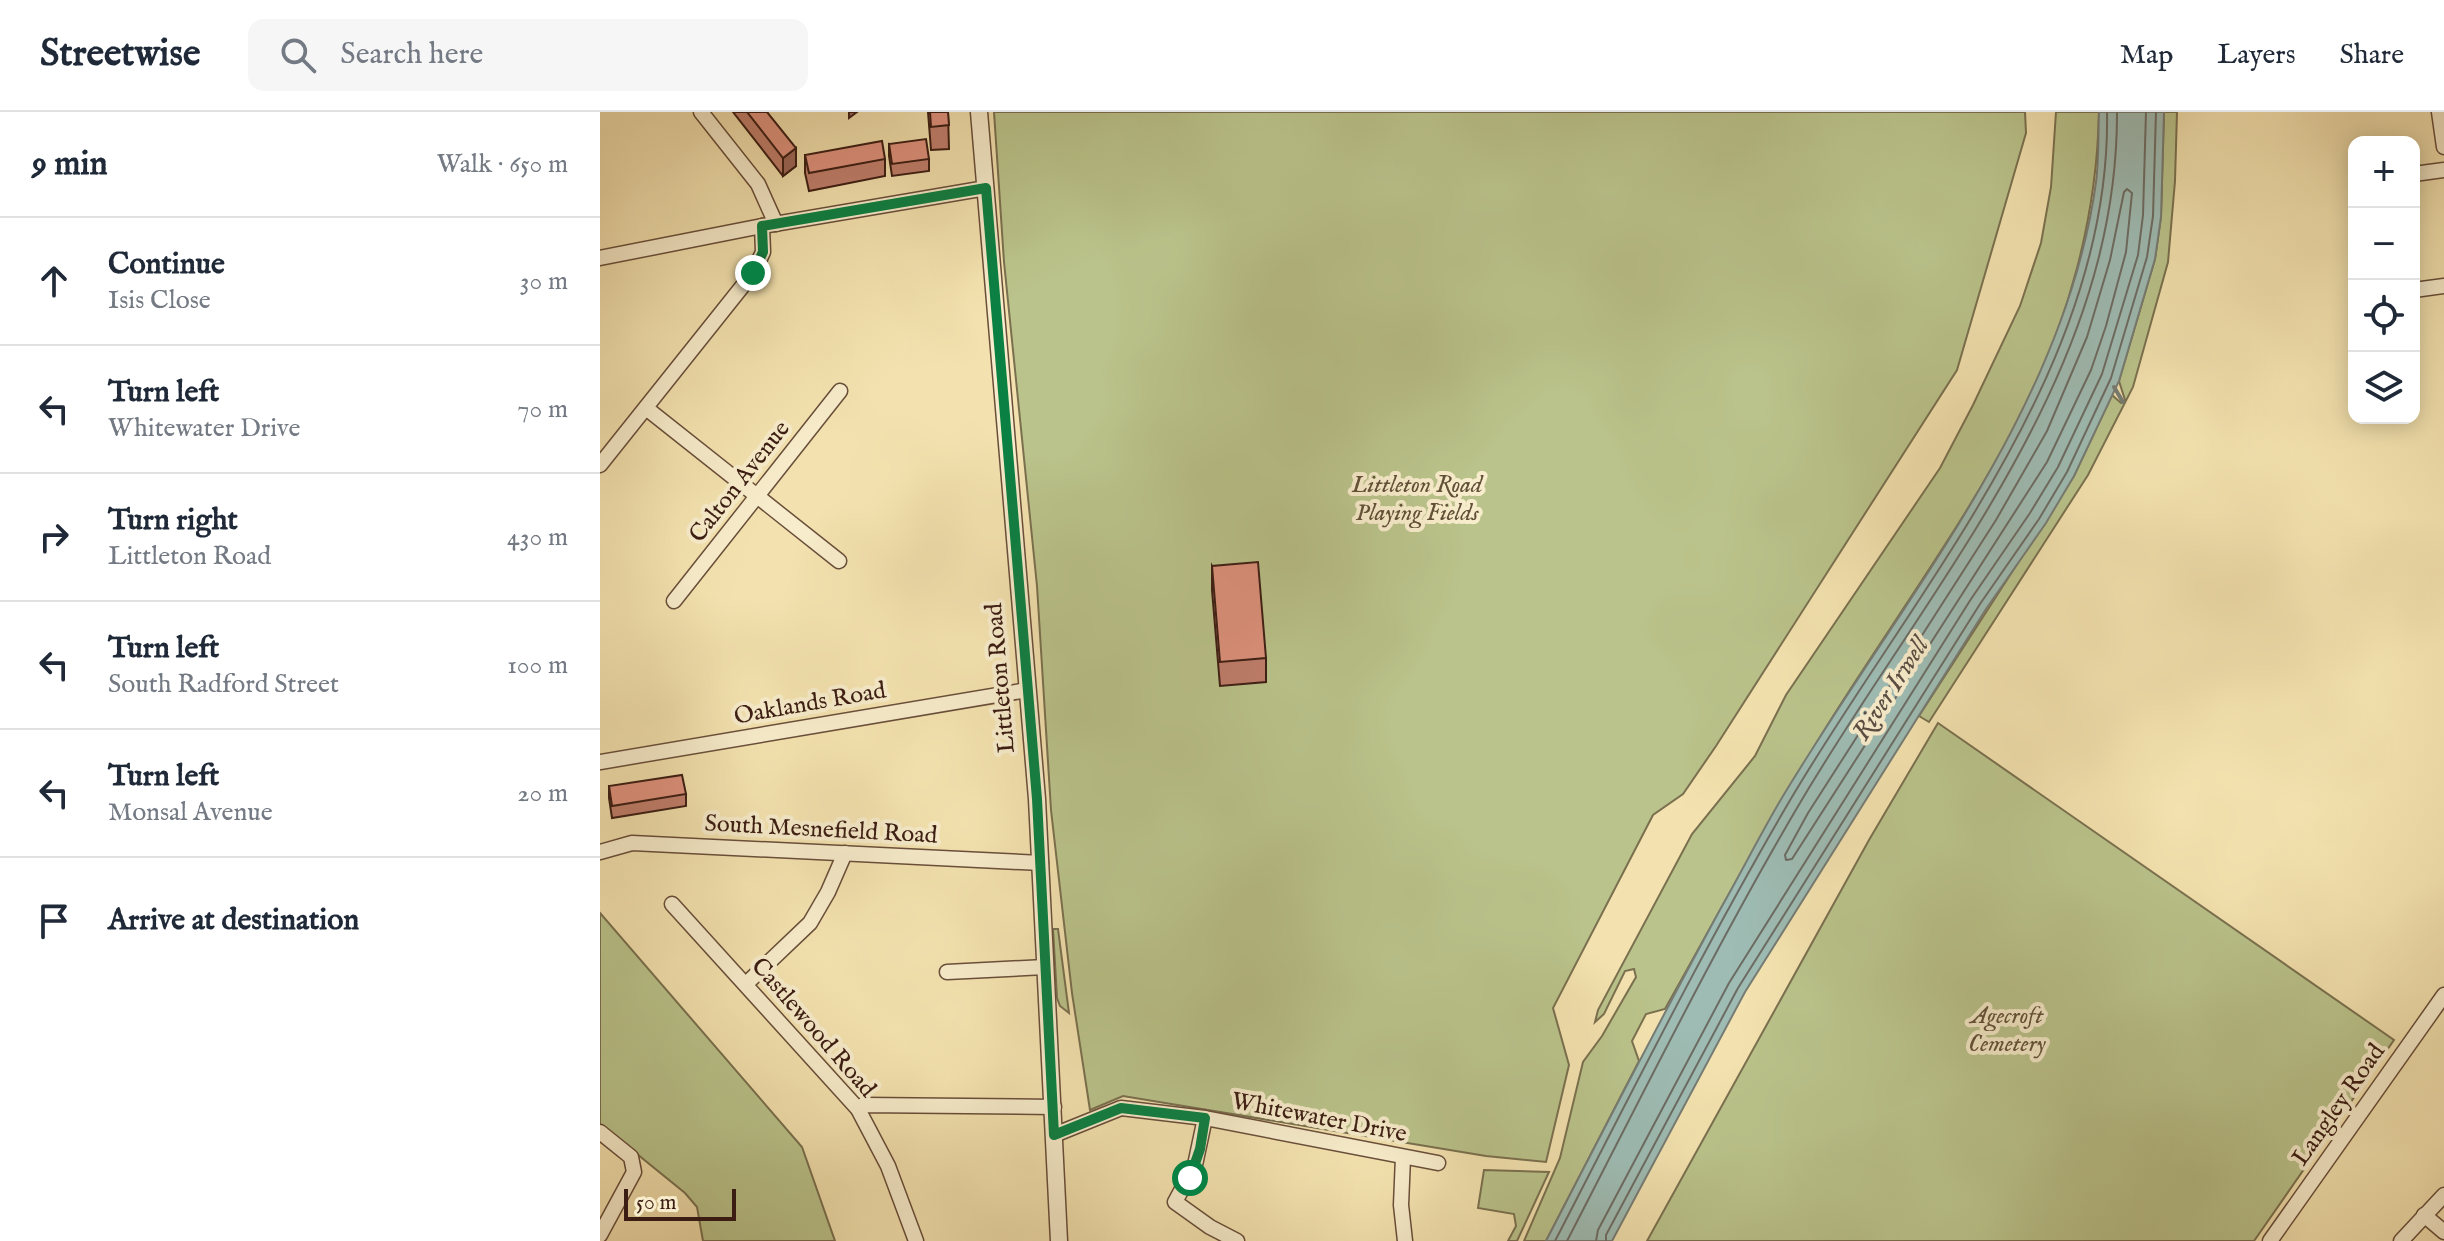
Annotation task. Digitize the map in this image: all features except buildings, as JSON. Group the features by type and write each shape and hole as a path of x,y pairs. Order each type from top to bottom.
{"street":[{"path":"600,465 753,273 763,252 769,225 758,184 701,112"},
{"name":"Littleton Road","path":"979,112 1041,863 1059,1241"},
{"path":"2439,112 2444,147"},
{"path":"2420,173 2444,170"},
{"path":"600,258 986,188"},
{"path":"2420,289 2444,286"},
{"name":"Calton Avenue","path":"674,601 840,391"},
{"path":"646,408 839,561"},
{"name":"Oaklands Road","path":"600,762 1027,690"},
{"name":"South Mesnefield Road","path":"600,852 632,843 1041,863"},
{"path":"746,984 810,923 845,853"},
{"name":"Castlewood Road","path":"672,904 858,1109 888,1166 916,1241"},
{"path":"947,972 1045,967"},
{"name":"Langley Road","path":"2270,1241 2444,995"},
{"path":"858,1109 863,1105 1054,1107"},
{"name":"Whitewater Drive","path":"1054,1135 1121,1108 1205,1118 1438,1163"},
{"path":"1205,1118 1195,1165 1175,1202 1210,1227 1237,1241"},
{"path":"600,1132 631,1157 634,1172 600,1235"},
{"path":"1403,1157 1401,1205 1405,1241"},
{"path":"2401,1241 2444,1195"},
{"path":"2424,1215 2444,1232"}],"green space":[{"name":"Littleton Road Playing Fields","path":"994,112 2025,112 2026,133 1957,370 1716,746 1683,794 1653,815 1553,1008 1569,1065 1546,1162 1486,1156 1123,1096 1090,1110 1072,993 1051,810 1037,586 1004,262"},
{"path":"2056,112 2099,112 2097,151 2093,191 2077,270 2052,346 2036,383 1975,496 1787,792 1665,1009 1646,1014 1632,1041 1639,1061 1546,1241 1524,1241 1560,1158 1583,1062 1636,977 1634,969 1625,971 1604,1014 1595,1022 1598,1010 1692,834 1755,756 1786,695 1940,468 2020,306 2041,243 2051,187"},
{"path":"2164,112 2177,112 2168,262 2133,387 2088,475 1929,722 1919,716 2074,476 2112,395 2121,403 2125,400 2119,381 2155,259 2161,217"},
{"name":"Agecroft Cemetery","path":"1938,723 2394,1040 2254,1241 1647,1241 1869,840"},
{"path":"600,913 802,1147 835,1241 703,1241 697,1207 685,1193 600,1124"},
{"path":"1053,929 1058,929 1069,1013 1060,1006 1057,998"},
{"path":"1484,1170 1549,1172 1517,1241 1508,1241 1516,1226 1514,1214 1478,1208"}],"water":[{"name":"River Irwell","path":"2099,112 2164,112 2161,217 2155,259 2119,381 2074,476 2046,523 1986,609 1745,992 1612,1241 1546,1241 1676,991 1775,810 1925,578 2014,426 2050,348 2078,267 2096,182"}],"waterway":[{"path":"2114,387 2123,402"}],"route":[{"path":"753,273 763,252 762,226 986,188 1037,799 1054,1135 1121,1108 1205,1118 1200,1149 1190,1178"}]}
